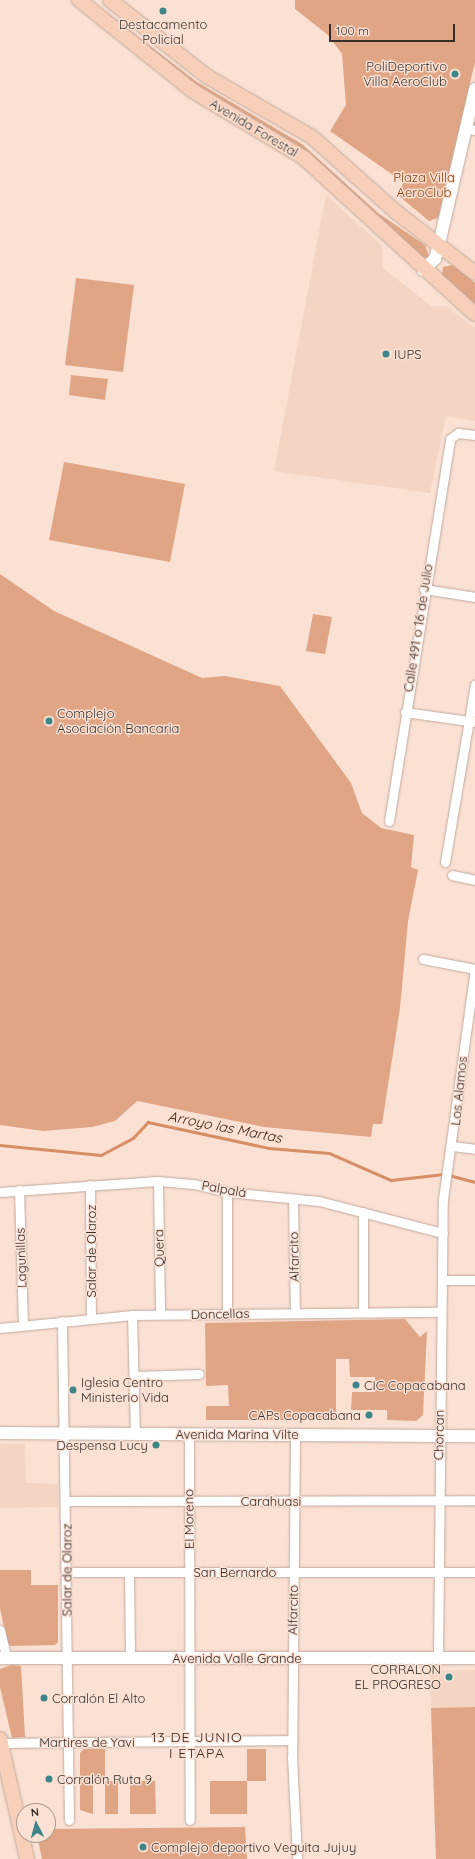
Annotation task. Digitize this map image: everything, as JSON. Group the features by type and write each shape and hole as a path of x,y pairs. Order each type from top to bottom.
{"main road":[{"name":"Avenida Forestal","path":"79,0 193,91 304,158 423,270 475,314"},
{"name":"Avenida Forestal","path":"110,0 208,77 312,137 475,273"},
{"path":"0,1741 16,1816"},
{"path":"0,1770 16,1818"},
{"path":"23,1843 27,1859"}],"street":[{"path":"423,270 435,259 471,129 475,89"},
{"name":"Calle 491 o 16 de Julio","path":"389,821 424,589 452,435 475,435"},
{"path":"424,589 475,597"},
{"path":"445,862 472,722 475,686"},
{"path":"405,712 472,722"},
{"path":"452,874 475,880"},
{"path":"423,959 475,969"},
{"name":"Los Alamos","path":"447,1164 452,1146 475,969"},
{"path":"452,1146 475,1149"},
{"name":"Chorcan","path":"438,1658 439,1436 443,1199 447,1164"},
{"name":"Palpalá","path":"0,1192 158,1181 227,1192 294,1200 319,1201 443,1233"},
{"name":"Quera","path":"158,1181 160,1314"},
{"name":"Salar de Olaroz","path":"90,1185 91,1318"},
{"name":"Lagunillas","path":"19,1190 23,1326"},
{"path":"227,1192 227,1313"},
{"name":"Alfarcito","path":"294,1200 295,1313"},
{"path":"363,1212 363,1312"},
{"path":"442,1280 475,1280"},
{"name":"Doncellas","path":"0,1328 132,1315 441,1312"},
{"path":"132,1315 135,1434"},
{"name":"Salar de Olaroz","path":"62,1321 67,1501 70,1742 68,1820"},
{"path":"134,1376 199,1374"},
{"name":"Avenida Marina Vilte","path":"0,1433 475,1436"},
{"name":"El Moreno","path":"189,1434 190,1572 188,1658 190,1820"},
{"name":"Alfarcito","path":"295,1435 292,1740 297,1857"},
{"name":"Carahuasi","path":"67,1501 189,1502 475,1500"},
{"name":"San Bernardo","path":"67,1572 475,1572"},
{"path":"130,1572 130,1658"},
{"path":"0,1630 3,1657"},
{"name":"Avenida Valle Grande","path":"3,1657 475,1658"},
{"name":"Martires de Yavi","path":"0,1741 190,1742 292,1740"}],"shaded area":[{"name":"IUPS","path":"326,195 382,246 383,268 431,306 446,306 475,328 475,421 446,416 430,493 274,471"},
{"path":"0,1444 25,1444 26,1483 58,1484 58,1507 0,1508"},
{"path":"475,1670 475,1707 431,1708 430,1671"}],"green space":[{"path":"90,0 197,82 302,144 378,213 425,245 429,256 423,259 388,228 200,88"},
{"name":"PoliDeportivo Villa AeroClub","path":"295,0 475,0 475,62 438,218 429,221 399,196 403,182 330,131 346,105 342,54 328,35 295,9"},
{"path":"453,265 475,283 475,304 442,276 443,267"},
{"path":"76,278 134,285 123,372 65,365"},
{"path":"71,375 108,379 105,400 69,395"},
{"path":"64,462 185,484 170,562 49,540"},
{"path":"0,574 54,611 202,678 225,676 280,686 351,783 362,813 381,828 414,835 411,867 418,870 408,921 400,1008 382,1124 373,1124 371,1137 264,1127 137,1101 115,1121 92,1127 43,1131 0,1125"},
{"path":"313,614 332,617 325,654 306,651"},
{"path":"405,1319 420,1337 427,1331 423,1415 416,1421 387,1420 387,1410 351,1410 352,1392 375,1392 375,1377 350,1377 349,1359 336,1359 336,1420 206,1420 206,1406 229,1406 228,1385 206,1386 205,1323"},
{"path":"0,1570 31,1570 31,1585 58,1585 58,1642 55,1645 11,1646 7,1642 0,1608"},
{"path":"11,1665 21,1666 25,1737 12,1738 0,1687 0,1669"},
{"path":"475,1707 475,1859 436,1859 431,1708"},
{"path":"84,1749 105,1749 105,1781 93,1781 93,1814 80,1810 80,1753"},
{"path":"247,1749 266,1749 266,1781 247,1781"},
{"path":"105,1781 118,1781 118,1814 105,1814"},
{"path":"130,1781 155,1781 156,1814 130,1814"},
{"path":"210,1781 247,1781 247,1814 210,1814"},
{"name":"Complejo deportivo Veguita Jujuy","path":"245,1827 247,1859 42,1859 39,1843 56,1843 56,1829"}],"waterway":[{"name":"Arroyo las Martas","path":"0,1145 101,1155 133,1138 148,1122 269,1148 329,1153 391,1180 444,1174"},
{"name":"Arroyo las Martas","path":"449,1175 475,1182"}],"place":[{"name":"Destacamento Policial","path":"163,11"},
{"name":"PoliDeportivo Villa AeroClub","path":"455,74"},
{"name":"IUPS","path":"386,354"},
{"name":"Complejo Asociación Bancaria","path":"49,721"},
{"name":"CIC Copacabana","path":"356,1385"},
{"name":"Iglesia Centro Ministerio Vida","path":"73,1390"},
{"name":"CAPs Copacabana","path":"369,1415"},
{"name":"Despensa Lucy","path":"156,1445"},
{"name":"CORRALON EL PROGRESO","path":"449,1677"},
{"name":"Corralón El Alto","path":"44,1698"},
{"name":"Corralón Ruta 9","path":"49,1779"},
{"name":"Complejo deportivo Veguita Jujuy","path":"143,1847"}],"district":[{"name":"13 DE JUNIO I ETAPA","path":"197,1746"}],"park label":[{"name":"Plaza Villa AeroClub","path":"424,186"}]}
